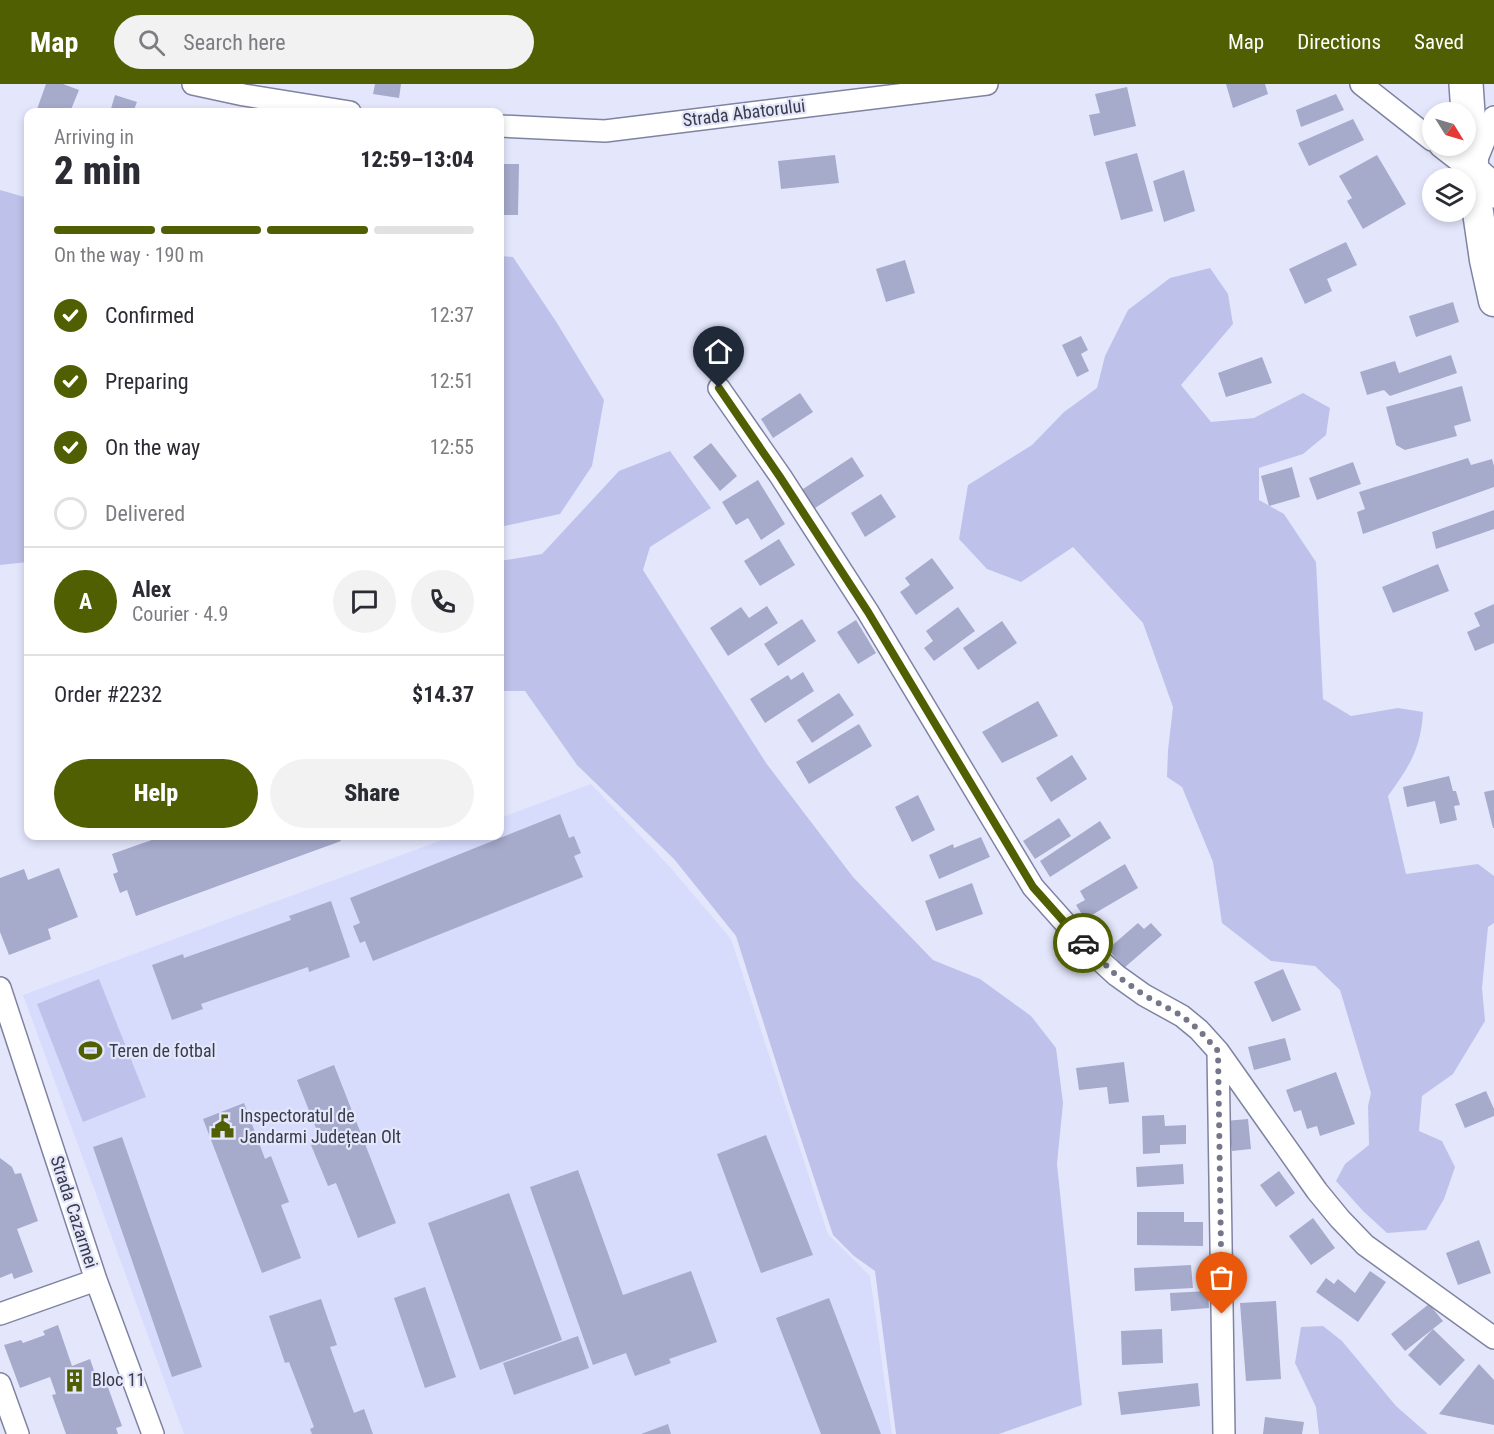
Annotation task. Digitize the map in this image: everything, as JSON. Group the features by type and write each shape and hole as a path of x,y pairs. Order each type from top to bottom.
{"main road":[{"path":"1466,84 1483,181 1486,266 1494,301"}],"street":[{"path":"193,84 325,108"},
{"name":"Strada Abatorului","path":"504,126 605,131 987,84"},
{"path":"1361,84 1422,132"},
{"path":"1452,156 1483,181 1494,117"},
{"path":"719,388 868,612 1033,887 1091,952 1116,975 1144,995 1182,1016 1199,1030 1218,1051 1317,1191 1365,1245 1494,1338"},
{"name":"Strada Cazarmei","path":"0,988 96,1280 153,1434"},
{"path":"1218,1051 1224,1434"},
{"path":"0,1314 96,1280"},
{"path":"0,1384 18,1434"}],"shaded area":[{"path":"0,190 24,197 24,562 0,565"},
{"path":"504,256 513,257 604,400 592,466 560,514 504,526"},
{"path":"1210,268 1228,294 1233,324 1181,385 1211,422 1254,418 1303,393 1330,408 1326,435 1303,454 1259,468 1259,500 1284,514 1316,562 1323,699 1351,716 1398,708 1423,712 1420,737 1413,757 1388,796 1406,874 1478,864 1494,876 1494,923 1488,927 1482,988 1485,1021 1453,1074 1422,1096 1419,1131 1442,1141 1455,1167 1444,1199 1426,1230 1387,1233 1336,1181 1345,1164 1369,1145 1368,1106 1371,1093 1340,990 1315,966 1271,961 1222,923 1213,862 1182,787 1167,777 1173,707 1143,623 1073,547 1021,582 987,569 959,539 968,485 1032,445 1064,412 1097,388 1105,356 1128,310 1170,278"},
{"path":"670,451 711,508 650,547 643,570 766,763 853,877 933,960 980,979 1031,1016 1056,1048 1063,1103 1057,1164 1082,1405 999,1434 896,1434 875,1271 854,1256 833,1235 736,936 674,859 577,765 525,691 504,691 504,560 542,554 619,471"},
{"path":"591,784 670,867 731,939 828,1234 870,1276 892,1434 184,1434 23,995 442,840 504,840 504,817"},
{"name":"Teren de fotbal","path":"99,979 146,1097 83,1122 37,1004"},
{"path":"1323,1326 1342,1341 1396,1406 1428,1434 1319,1434 1316,1407 1295,1363 1301,1327"}],"building":[{"path":"46,84 63,84 79,90 72,108 37,108"},
{"path":"375,84 401,84 399,98 373,94"},
{"path":"1226,84 1265,84 1268,94 1233,108"},
{"path":"1127,87 1136,126 1094,136 1089,115 1100,113 1095,94"},
{"path":"1336,94 1344,110 1301,127 1296,110"},
{"path":"115,95 137,102 135,108 111,108"},
{"path":"1353,119 1364,140 1309,166 1298,143"},
{"path":"1137,153 1153,211 1121,220 1105,162"},
{"path":"835,155 839,183 781,189 778,161"},
{"path":"1377,155 1406,204 1363,229 1347,201 1352,198 1339,176"},
{"path":"504,164 519,164 518,215 504,215"},
{"path":"1184,170 1195,211 1164,222 1153,181"},
{"path":"1346,242 1357,265 1327,279 1332,291 1305,304 1289,269"},
{"path":"905,260 915,293 886,302 876,269"},
{"path":"1453,302 1459,322 1416,337 1409,316"},
{"path":"1081,336 1088,350 1081,354 1089,371 1077,377 1062,345"},
{"path":"1451,355 1457,373 1390,396 1384,390 1367,395 1360,372 1395,361 1399,373"},
{"path":"1262,357 1272,383 1226,397 1218,373"},
{"path":"1462,386 1471,421 1454,426 1457,436 1405,450 1396,445 1386,407"},
{"path":"800,393 813,412 773,438 761,419"},
{"path":"711,443 737,476 720,491 693,457"},
{"path":"852,457 864,476 812,510 800,491"},
{"path":"1468,458 1471,465 1492,459 1494,487 1363,534 1357,512 1365,509 1359,492"},
{"path":"1353,462 1361,484 1317,500 1309,478"},
{"path":"1292,467 1300,497 1269,506 1261,476"},
{"path":"758,480 785,524 761,540 748,518 736,525 722,502"},
{"path":"881,494 896,517 865,537 851,513"},
{"path":"1494,510 1494,529 1436,549 1432,532"},
{"path":"779,539 795,565 760,586 744,561"},
{"path":"932,558 954,588 916,615 900,592 910,585 905,578"},
{"path":"1438,564 1449,591 1393,613 1382,587"},
{"path":"1494,604 1494,643 1475,651 1467,632 1480,626 1474,613"},
{"path":"767,606 778,623 728,656 710,628 741,607 749,618"},
{"path":"958,607 975,631 934,661 924,648 933,641 926,631"},
{"path":"802,619 816,641 778,666 764,644"},
{"path":"856,620 876,653 858,664 837,632"},
{"path":"1002,621 1017,643 978,670 963,648"},
{"path":"803,672 814,691 765,723 750,699 788,675 791,680"},
{"path":"839,693 854,715 812,743 797,720"},
{"path":"1038,701 1058,736 1002,763 982,732"},
{"path":"859,724 872,746 809,784 796,762"},
{"path":"1072,755 1087,779 1051,802 1036,778"},
{"path":"1449,776 1460,805 1454,806 1457,820 1440,824 1435,801 1407,807 1403,787"},
{"path":"1494,790 1494,828 1493,828 1484,792"},
{"path":"918,795 935,830 912,842 895,807"},
{"path":"560,814 569,838 574,836 581,853 574,856 583,877 373,961 365,941 360,943 353,926 360,923 350,898 495,840 504,840 504,836"},
{"path":"1059,818 1071,836 1035,859 1023,841"},
{"path":"1100,821 1111,838 1050,877 1040,861"},
{"path":"981,837 990,857 939,879 929,855 953,844 954,848"},
{"path":"152,840 341,841 136,916 127,890 120,893 113,874 118,872 112,854"},
{"path":"1125,864 1138,888 1085,919 1076,905 1085,900 1080,891"},
{"path":"59,868 78,917 48,929 51,939 9,955 0,932 0,878 24,869 28,880"},
{"path":"972,883 983,914 936,931 925,901"},
{"path":"331,901 350,957 309,972 308,967 201,1004 203,1009 172,1020 152,965 183,954 184,958 291,920 289,916"},
{"path":"1138,923 1144,929 1151,923 1162,935 1124,968 1108,949"},
{"path":"1283,969 1301,1010 1272,1022 1254,982"},
{"path":"1285,1038 1291,1060 1254,1070 1248,1047"},
{"path":"1124,1062 1129,1102 1109,1104 1107,1087 1079,1090 1076,1068"},
{"path":"334,1065 396,1223 358,1238 336,1183 328,1186 311,1145 321,1141 297,1080"},
{"path":"1336,1072 1355,1124 1320,1136 1317,1126 1307,1129 1301,1110 1294,1112 1286,1090"},
{"path":"1486,1091 1494,1109 1494,1116 1465,1128 1455,1104"},
{"path":"244,1103 265,1159 271,1156 289,1202 281,1205 301,1258 262,1273 203,1119"},
{"path":"1164,1115 1165,1126 1186,1125 1186,1144 1160,1145 1160,1153 1143,1154 1142,1116"},
{"path":"1248,1119 1251,1149 1232,1151 1231,1144 1227,1144 1225,1121"},
{"path":"766,1135 813,1255 761,1273 717,1154"},
{"path":"122,1137 202,1367 172,1377 93,1147"},
{"path":"0,1158 12,1167 15,1174 21,1173 38,1221 17,1229 33,1272 14,1279 12,1273 0,1278"},
{"path":"1183,1164 1184,1184 1137,1187 1136,1167"},
{"path":"578,1170 623,1295 691,1271 717,1342 669,1359 671,1363 635,1376 626,1353 593,1365 530,1187"},
{"path":"1279,1171 1295,1193 1276,1207 1260,1185"},
{"path":"509,1193 562,1340 480,1370 428,1223"},
{"path":"1137,1212 1184,1212 1184,1222 1203,1222 1203,1246 1137,1245"},
{"path":"1313,1218 1335,1248 1311,1265 1289,1236"},
{"path":"1479,1240 1491,1273 1458,1285 1446,1253"},
{"path":"1191,1265 1193,1288 1135,1291 1134,1268"},
{"path":"1370,1271 1386,1282 1358,1322 1316,1292 1326,1278 1334,1284 1338,1279 1355,1293"},
{"path":"425,1287 456,1377 425,1388 394,1298"},
{"path":"1208,1291 1209,1308 1171,1311 1170,1293"},
{"path":"829,1298 881,1434 821,1434 776,1318"},
{"path":"321,1299 337,1345 330,1347 354,1413 364,1409 373,1434 312,1434 310,1429 314,1427 289,1362 285,1363 269,1316"},
{"path":"1276,1301 1281,1379 1246,1381 1240,1303"},
{"path":"1429,1304 1443,1321 1405,1351 1391,1334"},
{"name":"Bloc 11","path":"58,1325 72,1366 90,1359 98,1382 105,1379 122,1426 116,1428 118,1434 66,1434 52,1395 56,1394 50,1377 20,1388 4,1345 21,1340 23,1343 45,1335 43,1331"},
{"path":"1162,1329 1163,1363 1122,1365 1121,1331"},
{"path":"1433,1329 1465,1360 1440,1386 1408,1355"},
{"path":"578,1336 589,1368 514,1395 503,1363"},
{"path":"1479,1364 1494,1380 1494,1425 1439,1414"},
{"path":"1198,1383 1200,1406 1121,1415 1118,1392"},
{"path":"1265,1417 1304,1422 1302,1434 1263,1434"},
{"path":"668,1424 671,1434 641,1434"}],"way so far":[{"path":"1083,943 1116,975 1144,995 1182,1016 1199,1030 1218,1051 1222,1314"}],"place":[{"name":"Teren de fotbal","path":"91,1051"},
{"name":"Inspectoratul de Jandarmi Județean Olt","path":"222,1126"},
{"name":"Bloc 11","path":"74,1380"}],"route":[{"path":"719,388 868,612 1033,887 1083,943"}]}
